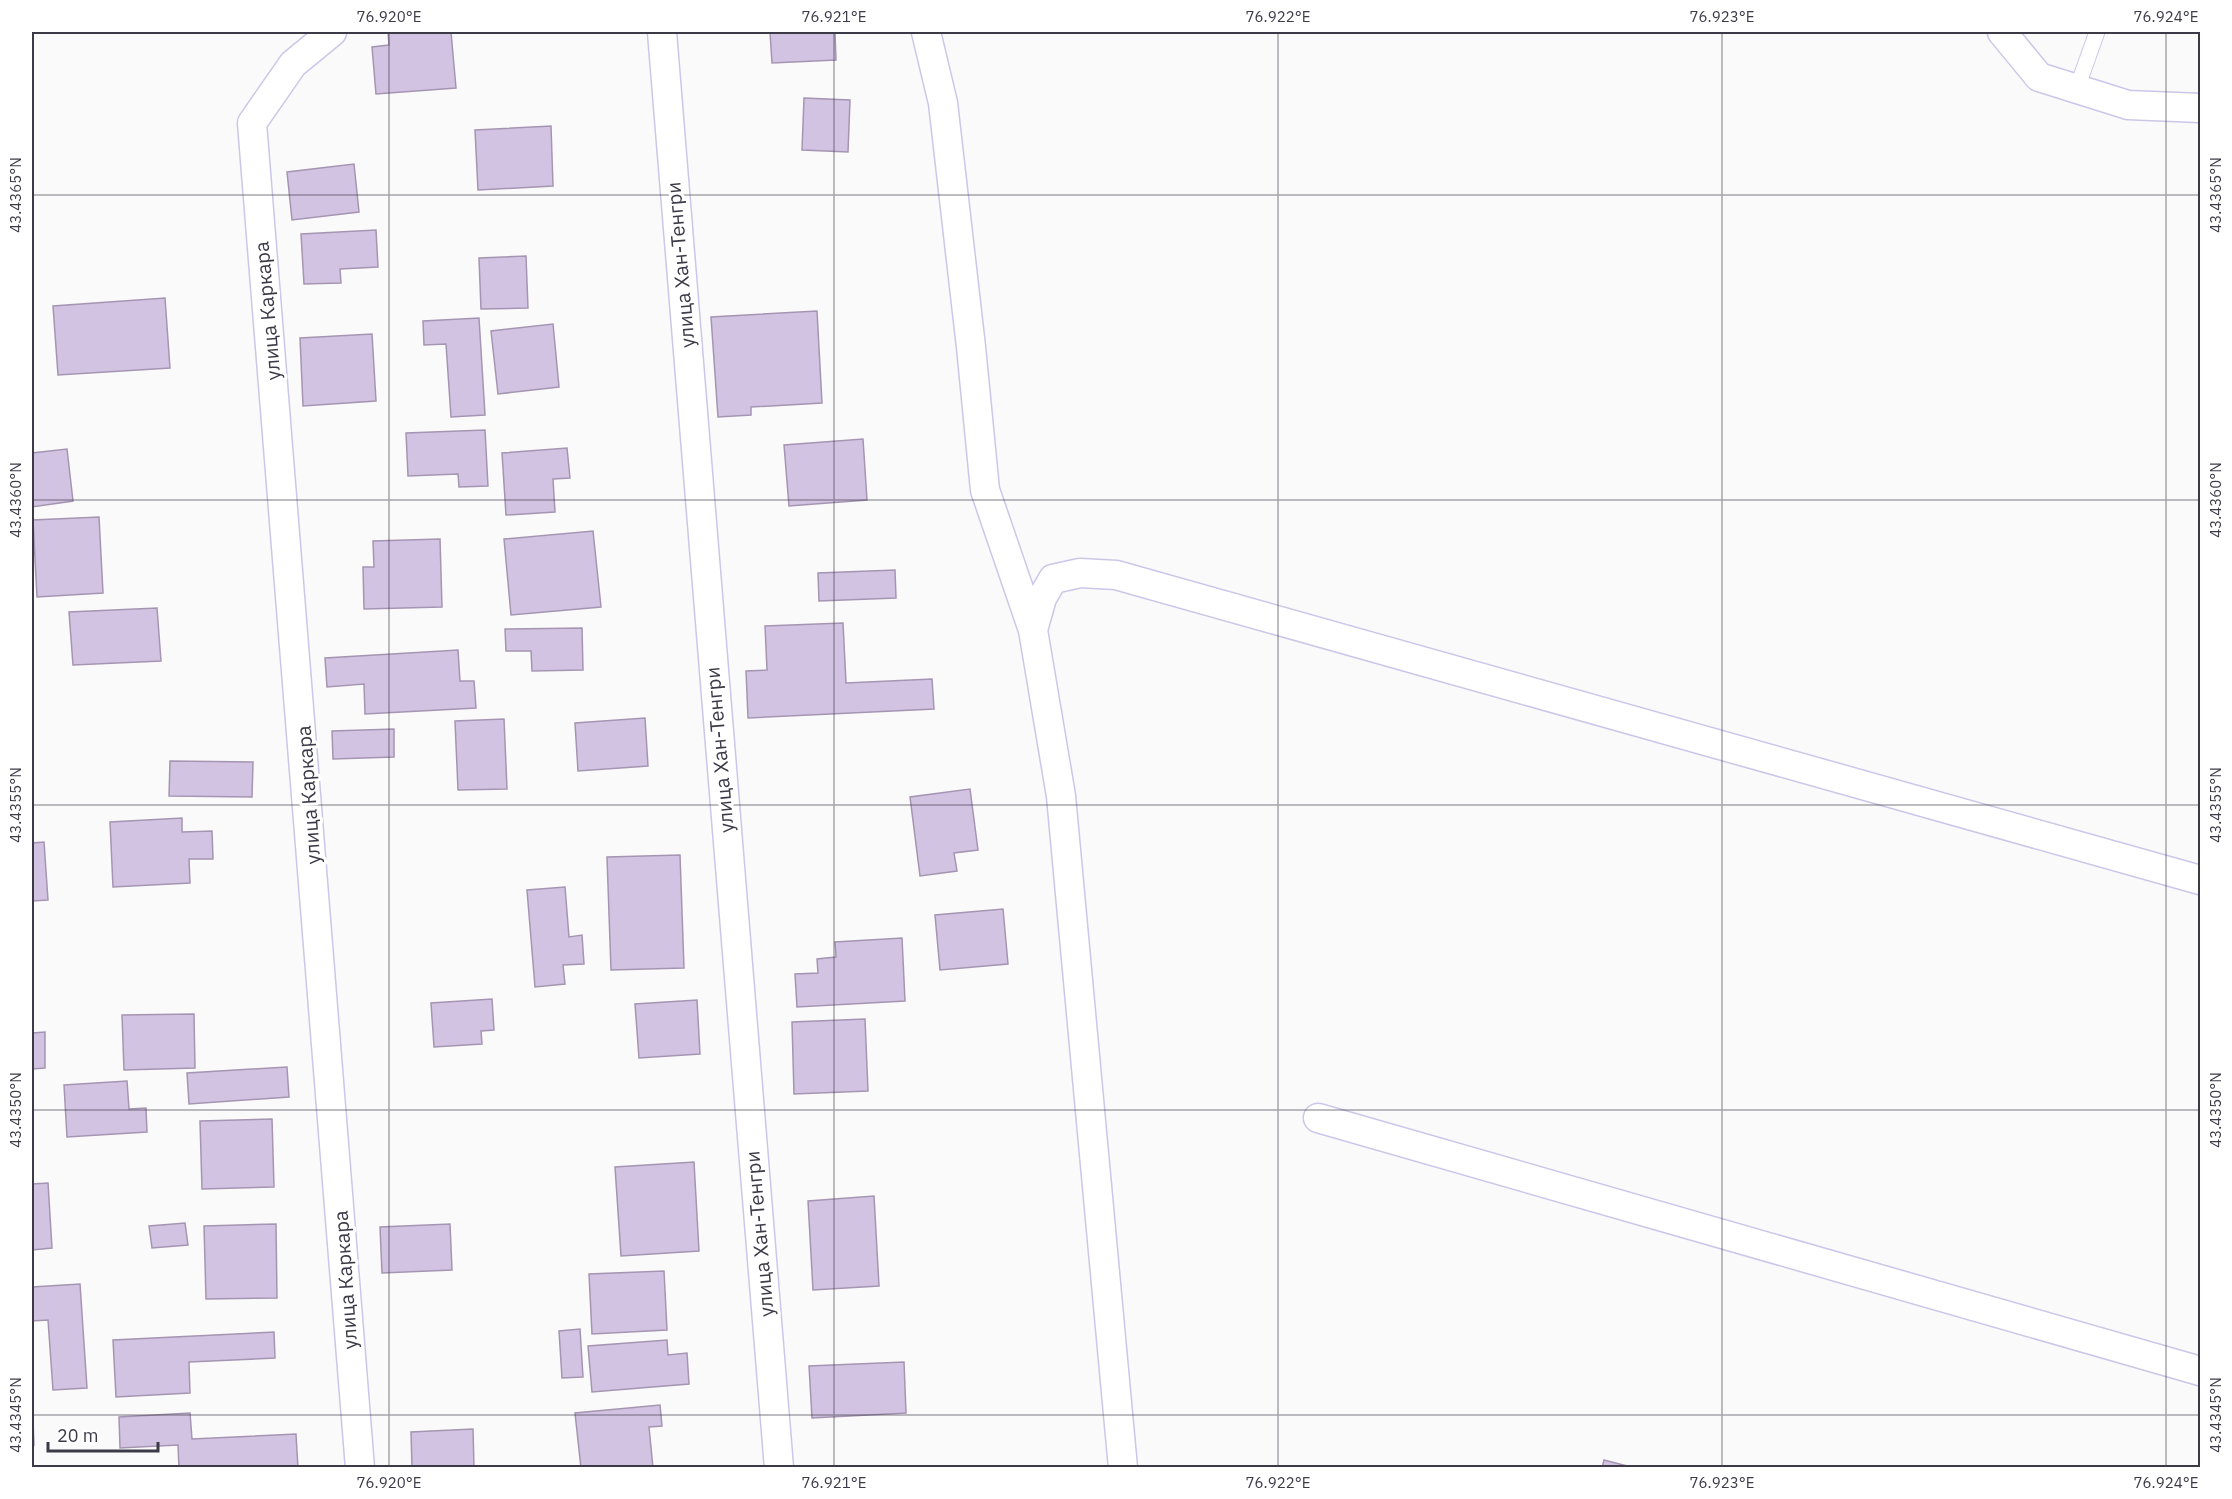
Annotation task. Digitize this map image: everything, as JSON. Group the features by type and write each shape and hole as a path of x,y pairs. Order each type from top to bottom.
{"street":[{"name":"улица Каркара","path":"332,32 293,64 252,123 299,680 360,1467"},
{"name":"улица Хан-Тенгри","path":"662,32 779,1467"},
{"path":"926,32 943,103"},
{"path":"942,32 943,103 985,490 1033,630 1061,796 1123,1467"},
{"path":"2002,32 2039,76 2128,105 2200,108"},
{"path":"1033,630 1042,598 1053,579 1080,573 1116,575 2200,880"},
{"path":"1318,1118 2200,1371"}],"lane":[{"path":"2077,88 2097,32"}],"building":[{"path":"388,32 451,32 456,88 376,94 372,47 389,45"},
{"path":"770,32 835,32 836,60 772,63"},
{"path":"804,98 850,100 848,152 802,150"},
{"path":"551,126 553,186 478,190 475,130"},
{"path":"354,164 359,212 292,220 287,172"},
{"path":"376,230 378,267 340,269 341,283 304,284 301,234"},
{"path":"526,256 528,308 481,309 479,258"},
{"path":"165,298 170,368 58,375 53,306"},
{"path":"817,311 822,403 751,407 751,415 718,417 711,317"},
{"path":"479,318 485,415 451,417 446,344 424,345 423,321"},
{"path":"553,324 559,387 498,394 491,331"},
{"path":"372,334 376,401 303,406 300,338"},
{"path":"485,430 488,486 459,487 458,474 408,476 406,433"},
{"path":"863,439 867,500 789,506 784,445"},
{"path":"567,448 570,478 553,479 555,512 506,515 502,453"},
{"path":"67,449 73,501 32,507 32,453"},
{"path":"99,517 103,593 37,597 33,520"},
{"path":"593,531 601,607 511,615 504,539"},
{"path":"440,539 442,607 364,609 363,567 374,567 373,541"},
{"path":"895,570 896,598 819,601 818,573"},
{"path":"157,608 161,661 73,665 69,612"},
{"path":"843,623 846,683 932,679 934,709 748,718 746,671 767,670 765,626"},
{"path":"582,628 583,670 532,671 531,651 506,651 505,629"},
{"path":"458,650 460,681 474,681 476,708 365,714 364,684 327,687 325,658"},
{"path":"645,718 648,766 578,771 575,723"},
{"path":"504,719 507,789 458,790 455,721"},
{"path":"394,729 394,757 333,759 332,731"},
{"path":"170,761 253,762 252,797 169,796"},
{"path":"970,789 978,850 954,853 957,871 920,876 910,797"},
{"path":"182,818 182,832 212,831 213,859 189,859 190,883 113,887 110,822"},
{"path":"44,842 48,900 32,901 32,843"},
{"path":"680,855 684,968 611,970 607,857"},
{"path":"565,887 569,937 582,935 584,964 563,965 565,984 535,987 527,890"},
{"path":"1003,909 1008,964 940,970 935,915"},
{"path":"902,938 905,1001 797,1007 795,974 818,973 817,959 836,957 835,942"},
{"path":"492,999 494,1030 481,1031 482,1044 434,1047 431,1003"},
{"path":"697,1000 700,1054 639,1058 635,1004"},
{"path":"194,1014 195,1068 124,1070 122,1015"},
{"path":"865,1019 868,1091 794,1094 792,1022"},
{"path":"45,1032 45,1068 32,1069 32,1033"},
{"path":"287,1067 289,1097 189,1104 187,1073"},
{"path":"127,1081 129,1109 146,1108 147,1132 67,1137 64,1085"},
{"path":"272,1119 274,1187 202,1189 200,1121"},
{"path":"694,1162 699,1251 621,1256 615,1167"},
{"path":"48,1183 52,1248 32,1250 32,1184"},
{"path":"874,1196 879,1286 813,1290 808,1201"},
{"path":"185,1223 188,1245 152,1248 149,1226"},
{"path":"276,1224 277,1298 206,1299 204,1226"},
{"path":"450,1224 452,1270 382,1273 380,1227"},
{"path":"664,1271 667,1330 592,1334 589,1274"},
{"path":"80,1284 87,1388 53,1390 48,1320 32,1321 32,1287"},
{"path":"580,1329 583,1377 562,1378 559,1331"},
{"path":"274,1332 275,1358 189,1362 190,1393 116,1397 113,1340"},
{"path":"667,1340 668,1355 687,1353 689,1384 592,1392 588,1346"},
{"path":"904,1362 906,1413 812,1418 809,1366"},
{"path":"32,1398 34,1445 32,1445"},
{"path":"660,1405 662,1426 649,1427 653,1468 581,1468 575,1413"},
{"path":"190,1413 192,1439 296,1434 298,1468 179,1468 178,1445 120,1448 119,1417"},
{"path":"473,1429 474,1468 412,1468 411,1432"},
{"path":"1604,1460 1635,1468 1602,1468"}]}
